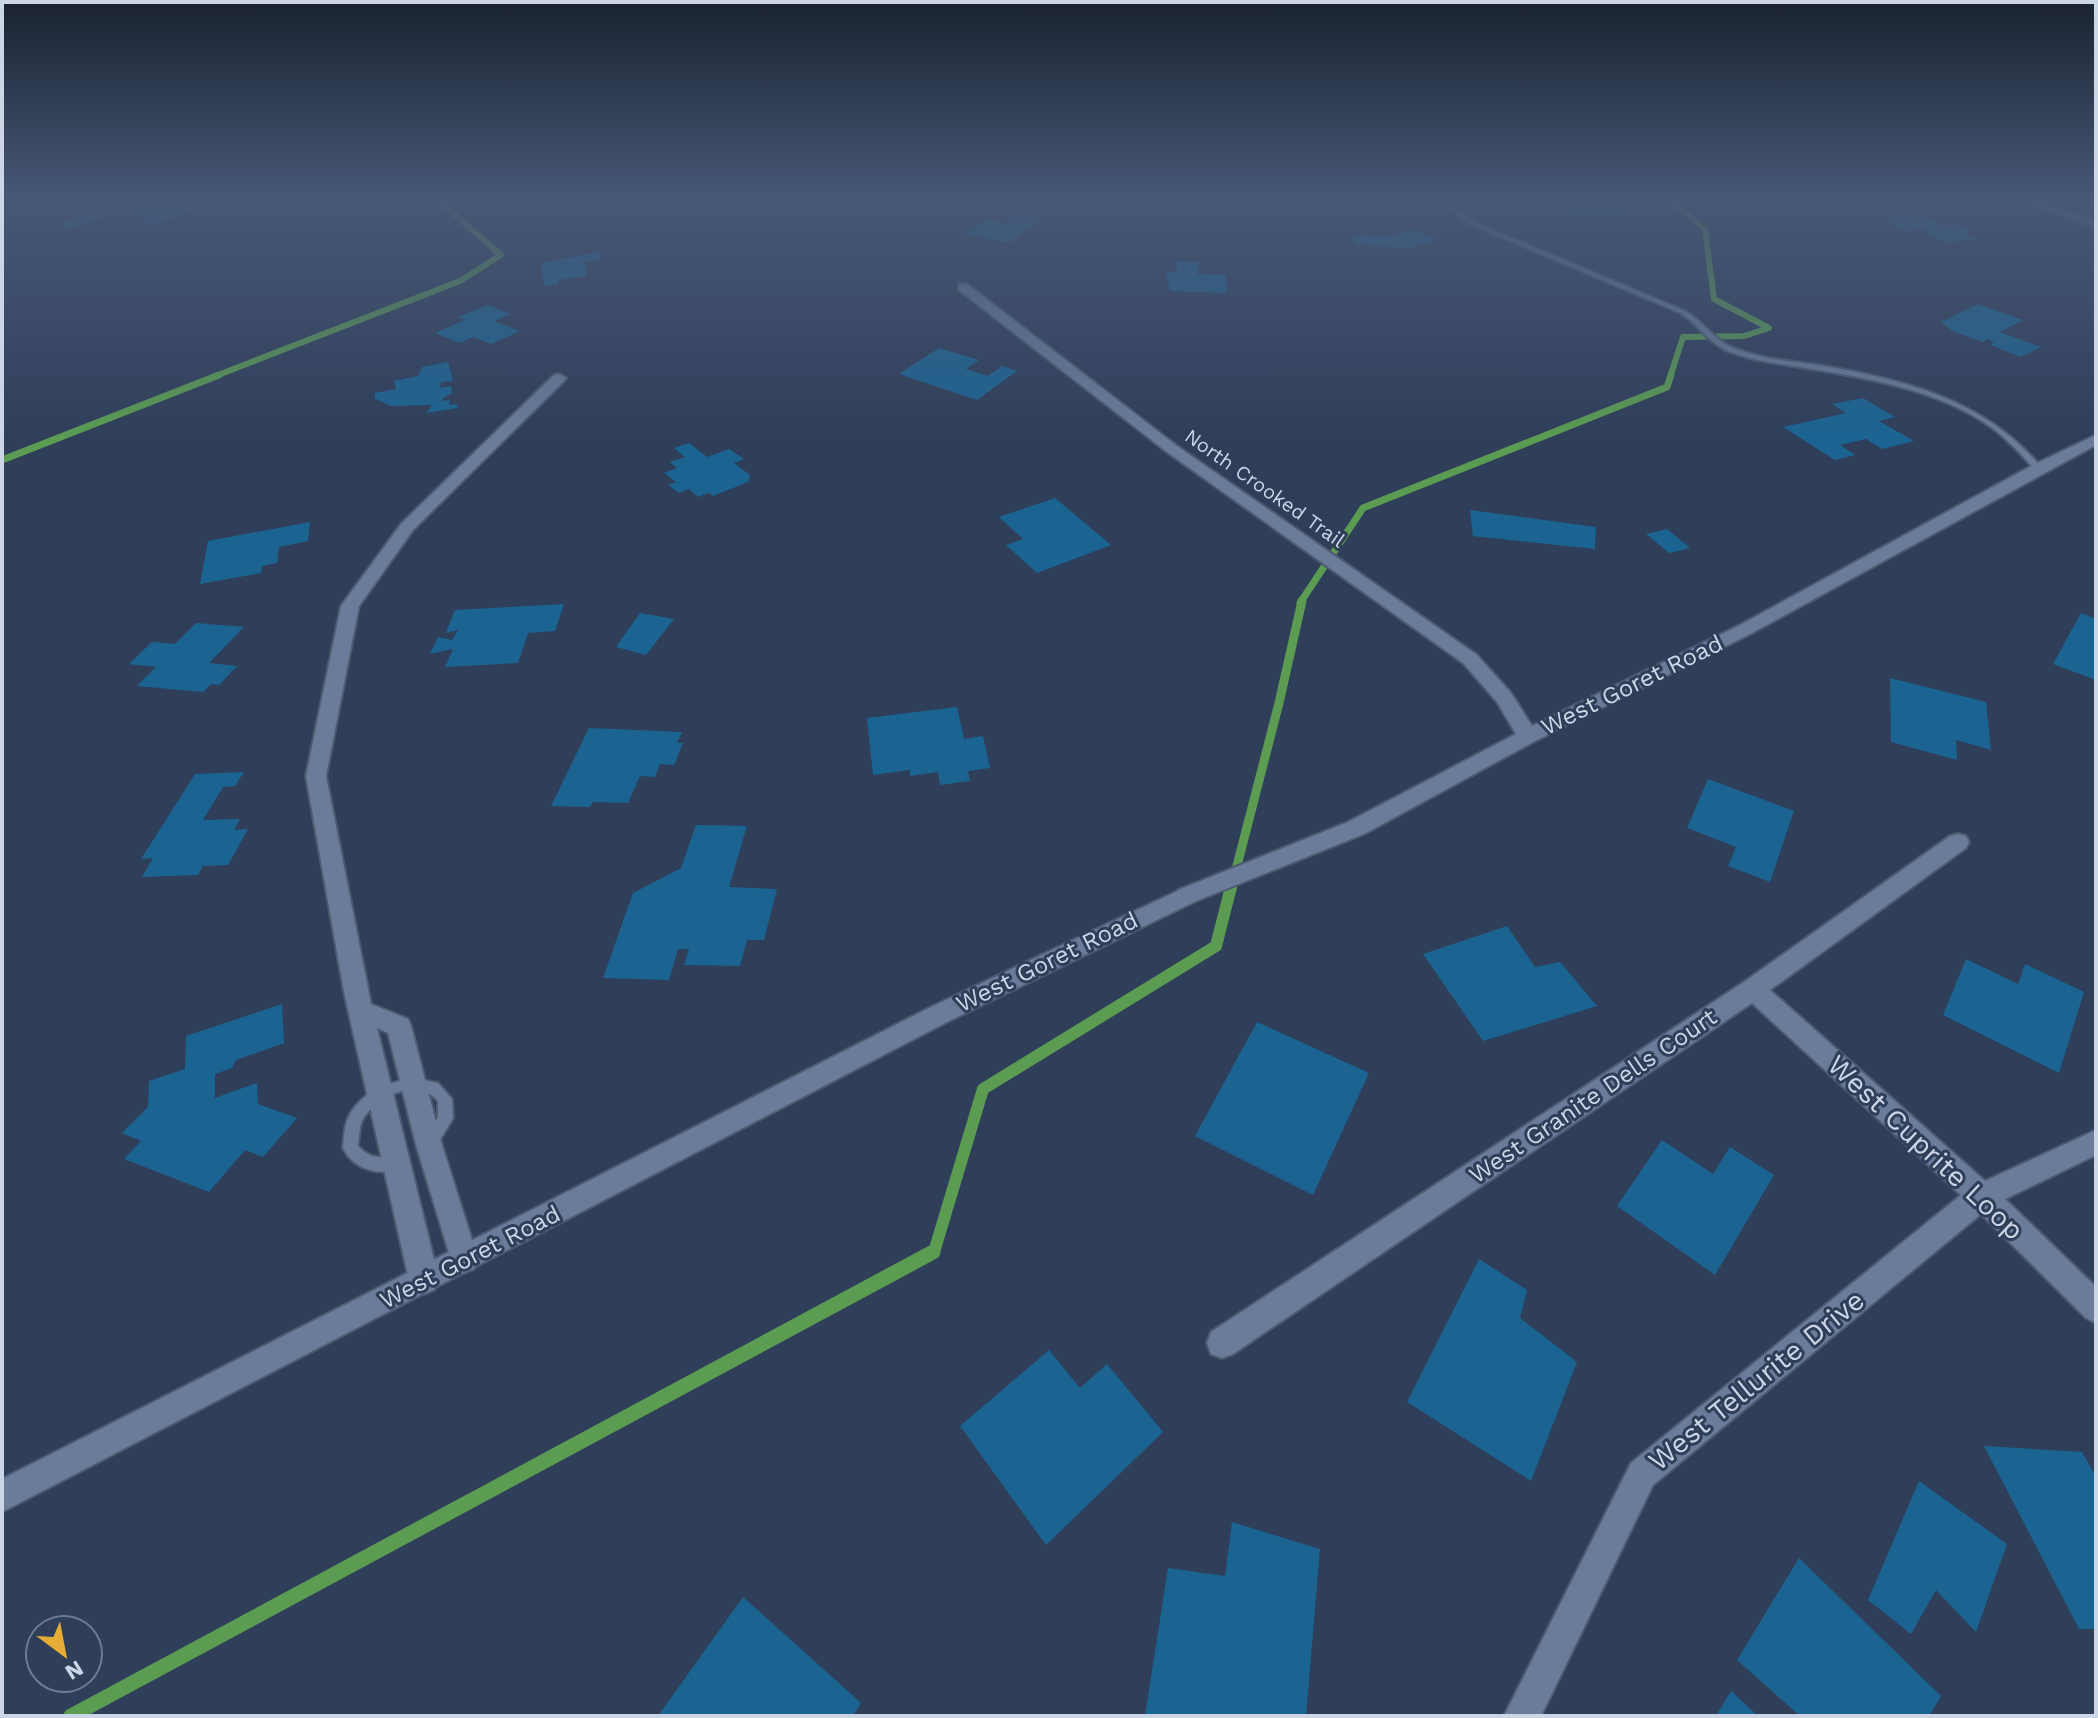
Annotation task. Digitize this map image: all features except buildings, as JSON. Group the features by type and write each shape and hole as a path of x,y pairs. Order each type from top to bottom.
{"street":[{"name":"North Crooked Trail","path":"963,287 1172,449 1470,659 1504,698 1528,736"},
{"path":"424,1280 361,1011 316,776 350,606 407,527 559,378"},
{"name":"West Goret Road","path":"2,1496 940,1014 1186,896 1356,828 1528,736 1746,629 2096,439"},
{"name":"West Granite Dells Court","path":"1222,1343 1753,989 1958,842"},
{"name":"West Cuprite Loop","path":"1753,989 1982,1196 2096,1308"},
{"path":"361,1011 399,1026 429,1145 464,1259"},
{"name":"West Tellurite Drive","path":"1522,1716 1642,1474 1982,1196 2096,1142"}],"lane":[{"path":"1607,279 1689,316 1706,336 1724,347 1785,363 1891,380 1938,397 1991,424 2023,447 2038,468"},
{"path":"396,1164 368,1164 350,1148 353,1122 362,1108 381,1093 414,1083"}],"waterway":[{"path":"213,377 463,279"},
{"path":"1670,377 1683,337 1744,336 1769,328 1714,299 1711,279"},
{"path":"2,460 219,375"},
{"path":"1300,603 1363,508 1667,387 1671,375"},
{"path":"1231,889 1302,601"},
{"path":"930,1254 934,1252 983,1089 1216,946 1231,887"},
{"path":"71,1716 930,1254"}]}
